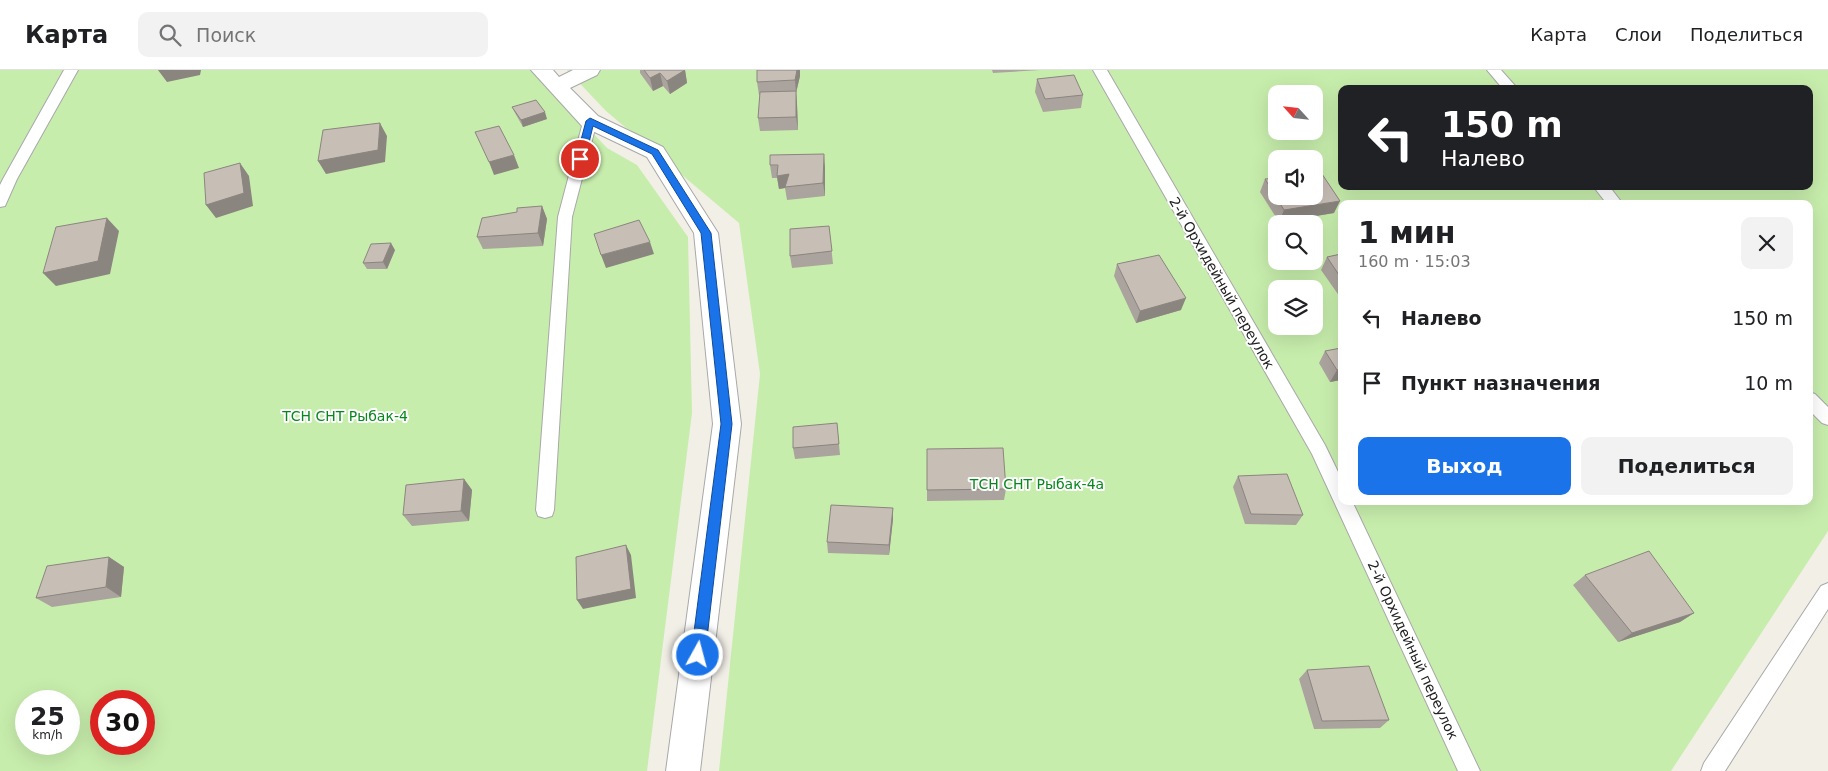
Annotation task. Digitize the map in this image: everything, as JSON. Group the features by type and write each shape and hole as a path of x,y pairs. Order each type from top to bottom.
{"street":[{"path":"548,75 590,70"},
{"path":"548,75 590,121 655,152 706,233 727,424 683,771"}],"lane":[{"path":"0,202 10,179 71,70"},
{"name":"2-й Орхидейный переулок","path":"1100,70 1319,450 1338,491"},
{"path":"1494,70 1507,85"},
{"path":"545,510 565,217 590,121"},
{"path":"1604,190 1612,200"},
{"path":"1813,403 1828,418"},
{"name":"2-й Орхидейный переулок","path":"1345,505 1469,771"},
{"path":"1712,771 1828,592"}],"green space":[{"name":"ТСН СНТ Рыбак-4","path":"0,70 534,70 607,148 637,165 688,237 692,413 647,771 0,771"},
{"name":"ТСН СНТ Рыбак-4а","path":"567,70 1828,70 1828,531 1671,771 719,771 760,374 739,223 606,111"}],"building":[{"path":"644,70 685,70 667,81 660,73 650,78"},
{"path":"757,70 797,70 795,80 757,82"},
{"path":"1074,75 1083,95 1045,99 1037,79"},
{"path":"796,91 796,117 758,118 760,92"},
{"path":"536,100 545,112 521,120 512,107"},
{"path":"380,123 378,150 318,161 323,130"},
{"path":"499,126 514,155 489,162 475,132"},
{"path":"824,154 823,183 785,187 789,174 777,176 778,165 770,165 770,155"},
{"path":"240,163 244,193 206,205 204,173"},
{"path":"1323,176 1339,200 1323,204"},
{"path":"1281,205 1315,205 1284,210"},
{"path":"542,206 538,233 477,237 482,218 517,212 517,208"},
{"path":"107,218 98,261 43,273 56,227"},
{"path":"639,220 650,242 601,255 594,234"},
{"path":"829,226 832,251 790,256 790,229"},
{"path":"391,243 383,262 363,263 371,244"},
{"path":"1159,255 1186,298 1140,311 1117,264"},
{"path":"1338,255 1338,274 1327,257"},
{"path":"1338,349 1338,370 1337,370 1325,351"},
{"path":"837,423 839,444 793,448 793,427"},
{"path":"1003,448 1006,489 927,490 927,449"},
{"path":"1287,474 1303,515 1251,514 1238,476"},
{"path":"464,479 461,511 403,515 406,485"},
{"path":"831,505 893,508 889,545 827,542"},
{"path":"626,545 631,589 577,600 576,557"},
{"path":"1649,551 1694,613 1632,633 1585,575"},
{"path":"109,557 106,587 36,598 47,566"},
{"path":"1369,666 1389,720 1322,721 1307,670"}],"route":[{"path":"580,159 590,121 655,152 706,233 727,424 698,655"}]}
